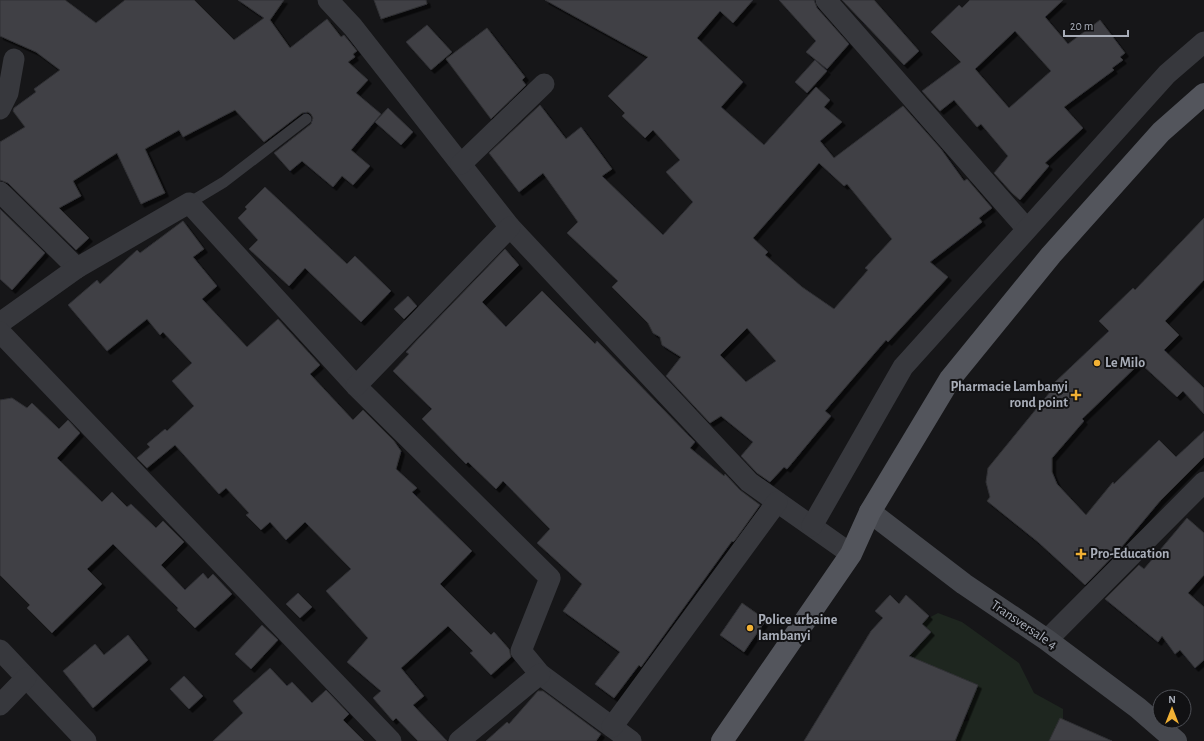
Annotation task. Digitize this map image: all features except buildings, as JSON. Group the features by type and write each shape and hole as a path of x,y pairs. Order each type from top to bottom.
{"main road":[{"path":"722,741 851,554 870,512 956,373 1051,255 1161,132 1204,94"},
{"name":"Transversale 4","path":"870,512 964,584 1047,640 1138,708 1176,741"}],"street":[{"path":"328,0 353,27 510,226 749,482 851,554"},
{"path":"826,0 1026,228"},
{"path":"812,526 902,367 1026,228 1167,74 1204,42"},
{"path":"0,109 8,93 14,59"},
{"path":"461,164 544,84"},
{"path":"0,192 77,268"},
{"path":"0,322 77,268 188,203 356,386 550,578 521,651 540,674 631,741"},
{"path":"356,386 510,226"},
{"path":"0,332 391,741"},
{"path":"1047,640 1204,482"},
{"path":"612,727 777,502"},
{"path":"0,650 86,741"},
{"path":"459,741 540,674"},
{"path":"0,705 26,678"}],"lane":[{"path":"188,203 224,182 306,119"}],"shaded area":[{"path":"938,613 962,622 1019,663 1034,693 1063,709 1063,726 1056,741 952,741 952,726 969,720 961,686 875,646"}],"place":[{"name":"Le Milo","path":"1097,363"},
{"name":"Pharmacie Lambanyi rond point","path":"1076,395"},
{"name":"Pro-Education","path":"1081,554"},
{"name":"Police urbaine lambanyi","path":"750,628"}]}
